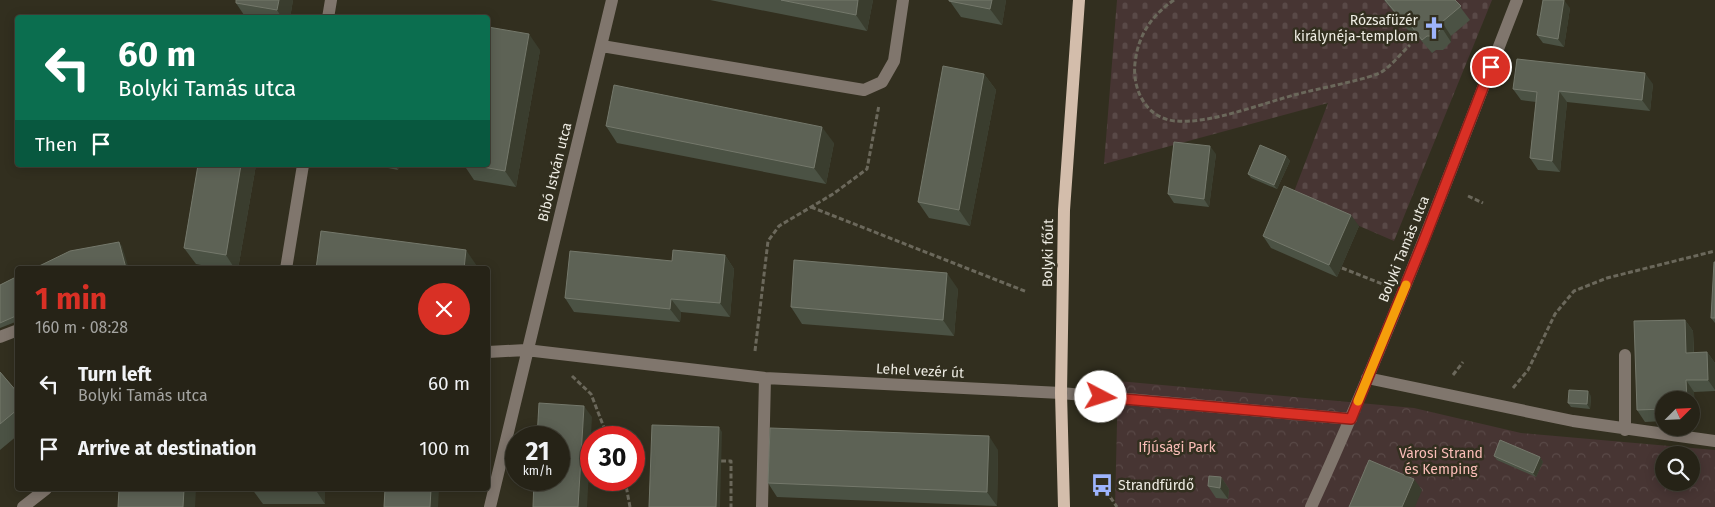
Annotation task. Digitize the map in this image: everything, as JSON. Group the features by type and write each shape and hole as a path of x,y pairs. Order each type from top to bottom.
{"main road":[{"name":"Bolyki főút","path":"1064,507 1061,393 1064,210 1079,0"}],"street":[{"path":"328,15 331,0"},
{"name":"Bibó István utca","path":"490,507 526,350 612,0"},
{"path":"602,46 864,90 882,82 894,61 903,0"},
{"name":"Bolyki Tamás utca","path":"1311,507 1351,419 1403,292 1517,0"},
{"path":"286,266 303,167"},
{"path":"0,337 15,331"},
{"name":"Lehel vezér út","path":"490,352 526,350 765,378 1061,393 1351,419"},
{"path":"1625,355 1625,430"},
{"path":"762,507 765,378"},
{"path":"1367,378 1625,430 1715,441"},
{"path":"23,507 43,491"}],"path":[{"path":"1174,0 1160,10 1143,34 1134,76 1138,92 1144,103 1156,114 1174,121 1191,121 1222,115 1382,72 1410,45"},
{"path":"755,350 768,241 779,226 833,194 867,169 882,82"},
{"path":"1468,196 1483,203"},
{"path":"810,206 1027,292"},
{"path":"1486,403 1502,396 1518,384 1538,354 1556,314 1574,291 1615,276 1715,251"},
{"path":"1342,268 1403,292"},
{"path":"571,375 590,394 603,426"},
{"path":"721,461 731,461 731,507"},
{"path":"1102,486 1117,507"},
{"path":"627,491 630,507"}],"green space":[{"path":"1117,0 1492,0 1394,241 1292,197 1328,103 1104,164"},
{"path":"1118,381 1414,408 1521,433 1669,446 1655,446 1655,491 1700,491 1700,449 1715,450 1715,507 1115,507"}],"building":[{"path":"236,0 279,0 277,10 236,3"},
{"path":"781,0 858,0 856,15"},
{"path":"949,0 992,0 990,9"},
{"name":"Rózsafüzér királynéja-templom","path":"1385,0 1455,0 1461,6 1442,22 1442,28 1434,36 1427,36 1422,40 1409,23 1406,25"},
{"path":"1543,0 1564,0 1558,39 1537,35"},
{"path":"490,27 529,34 505,171 483,167 490,167"},
{"path":"1517,59 1645,73 1642,100 1559,91 1552,161 1530,158 1537,92 1513,89"},
{"path":"943,66 984,74 959,210 918,202"},
{"path":"614,85 822,127 814,168 606,126"},
{"path":"1174,142 1210,146 1204,199 1168,194"},
{"path":"1260,145 1286,156 1274,185 1248,174"},
{"path":"198,167 241,167 226,255 184,248"},
{"path":"1284,186 1351,215 1329,265 1263,236"},
{"path":"321,231 466,250 464,266 316,266"},
{"path":"119,242 125,266 39,266 70,251"},
{"path":"673,250 725,255 720,303 671,299 670,309 565,298 570,251 672,261"},
{"path":"794,260 947,273 943,320 791,307"},
{"path":"1714,262 1715,318 1711,318"},
{"path":"15,278 15,316 0,323 0,285"},
{"path":"1685,320 1686,353 1707,352 1708,380 1686,380 1687,391 1655,391 1655,409 1637,410 1634,321"},
{"path":"0,372 15,390 15,412 0,424"},
{"path":"1569,390 1588,391 1587,404 1568,403"},
{"path":"539,403 584,406 583,426 580,426 578,507 533,507 534,491 570,491 570,426 538,426"},
{"path":"652,425 719,427 716,507 649,507"},
{"path":"770,428 989,436 987,492 768,483"},
{"path":"1500,440 1540,457 1533,473 1494,456"},
{"path":"1369,460 1414,479 1402,507 1349,507"},
{"path":"1209,476 1221,477 1220,488 1208,486"},
{"path":"119,491 184,491 183,507 118,507"},
{"path":"385,491 431,491 430,507 384,507"}],"slow traffic":[{"path":"1358,401 1406,285"}],"place":[{"name":"Rózsafüzér királynéja-templom","path":"1434,28"},
{"name":"Strandfürdő","path":"1102,485"}],"route":[{"path":"1101,397 1351,419 1424,240 1491,67"}],"park label":[{"name":"Ifjúsági Park","path":"1177,447"},
{"name":"Városi Strand és Kemping","path":"1441,462"}]}
